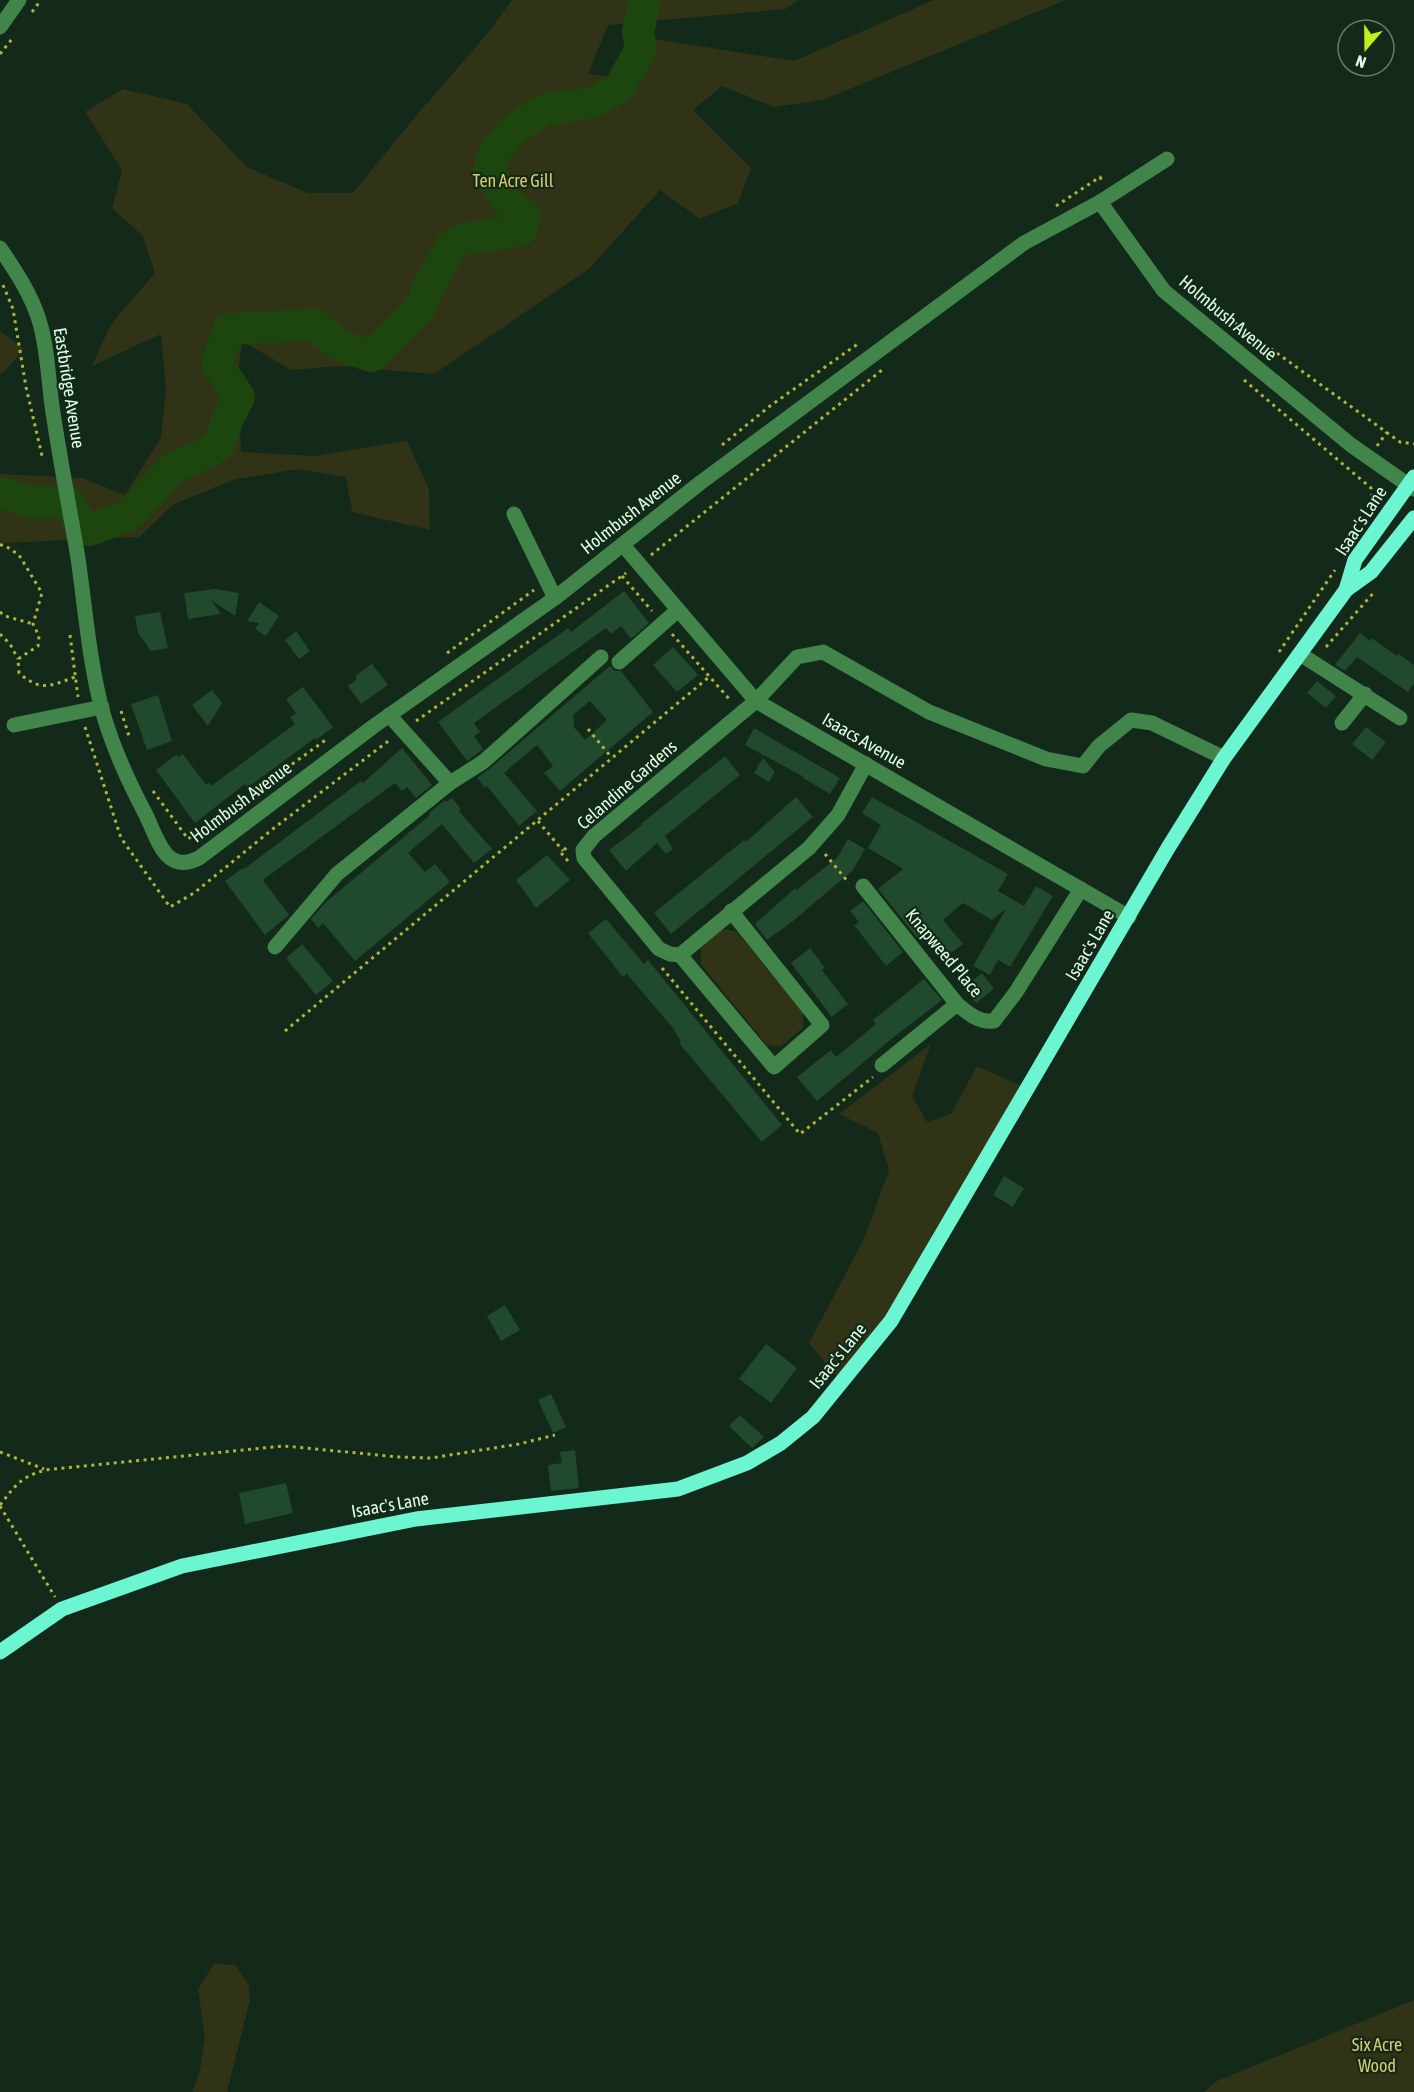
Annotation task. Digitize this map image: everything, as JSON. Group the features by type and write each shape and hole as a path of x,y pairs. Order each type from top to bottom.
{"main road":[{"name":"Isaac's Lane","path":"1346,590 1355,560 1412,484"},
{"name":"Isaac's Lane","path":"0,1652 62,1609 182,1566 416,1519 678,1489 747,1463 781,1443 813,1416 891,1322 1168,848 1224,758 1346,590 1371,572 1414,518"}],"street":[{"path":"0,27 19,0"},
{"path":"1100,202 1167,159"},
{"name":"Holmbush Avenue","path":"63,472 94,671 102,707 127,777 162,848 174,862 183,864 200,858 389,715 555,598 700,483 1024,243 1100,202 1164,291 1351,445 1412,484"},
{"name":"Eastbridge Avenue","path":"0,248 16,273 39,319 48,363 53,415 63,472"},
{"path":"513,514 555,598"},
{"name":"Isaacs Avenue","path":"623,545 756,701 1129,917"},
{"path":"619,662 678,610"},
{"path":"756,701 797,657 823,652 929,712 1046,759 1083,766 1099,746 1131,720 1152,723 1224,758"},
{"path":"1300,654 1400,718"},
{"path":"275,947 338,874 450,783 483,762 601,657"},
{"path":"1342,723 1365,694"},
{"name":"Celandine Gardens","path":"731,911 822,1025 774,1066 680,955 658,950 588,865 583,850 603,828 756,701"},
{"path":"14,725 102,707"},
{"path":"389,715 450,783"},
{"path":"680,955 809,848 838,815 866,764"},
{"name":"Knapweed Place","path":"863,886 957,1004 971,1016 986,1022 994,1021 1016,992 1081,889"},
{"path":"882,1065 957,1004"}],"path":[{"path":"2,280 13,309 26,387 43,463"},
{"path":"1387,432 1400,442 1414,444"},
{"path":"1356,474 1371,488 1375,504 1372,510"},
{"path":"0,545 4,544 19,555 42,593 33,624 39,636 38,646 18,659"},
{"path":"1314,662 1376,590"},
{"path":"0,612 5,616 33,624"},
{"path":"0,634 10,644 18,659 20,673 31,683 48,687 75,676"},
{"path":"285,1031 709,677"},
{"path":"588,729 612,758"},
{"path":"538,821 563,851"},
{"path":"824,853 849,883 863,886"},
{"path":"62,1609 0,1506 21,1480 45,1470 284,1446 431,1458 519,1444 555,1435"},
{"path":"0,1452 45,1470"}],"green space":[{"name":"Ten Acre Gill","path":"512,0 799,0 785,9 608,25 588,74 622,78 648,38 794,61 934,0 1066,0 823,100 774,107 722,86 693,110 751,168 738,203 700,219 660,190 589,269 434,374 339,366 291,370 242,341 238,374 241,452 315,456 407,441 429,489 430,530 352,512 346,477 298,469 233,480 174,504 139,537 0,543 0,474 82,478 125,495 161,437 166,390 161,334 92,366 111,324 155,273 143,236 112,208 122,170 85,112 123,89 187,104 247,167 308,193 353,193 488,33"},
{"path":"0,331 24,349 2,374 0,374"},
{"path":"721,929 736,931 803,1012 803,1028 780,1047 766,1044 701,964 701,947"},
{"path":"931,1044 912,1096 927,1122 951,1114 977,1066 1028,1089 891,1321 842,1383 809,1343 864,1239 889,1170 878,1133 839,1114"},
{"path":"214,1964 236,1965 249,1986 250,2000 227,2092 192,2092 200,2070 205,2039 198,1989"},
{"name":"Six Acre Wood","path":"1414,2000 1414,2092 1204,2092 1217,2081"}],"building":[{"path":"216,589 239,593 235,616 211,600 221,614 188,619 184,593"},
{"path":"624,591 649,623 631,639 621,626 611,634 606,628 474,723 480,732 474,736 483,749 467,761 438,722 568,628 571,632"},
{"path":"259,602 279,616 266,636 255,629 259,623 247,621"},
{"path":"160,612 168,648 151,651 138,633 135,616"},
{"path":"296,631 310,651 299,659 285,640"},
{"path":"1360,633 1370,641 1372,638 1397,656 1399,654 1414,665 1414,683 1408,692 1357,657 1345,671 1335,665"},
{"path":"673,647 698,675 677,692 653,665"},
{"path":"372,664 388,685 361,704 348,686 357,679 355,676"},
{"path":"610,666 615,671 621,671 653,712 560,791 544,773 553,766 537,745 504,773 537,811 519,826 487,786 485,788 477,778","holes":["590,701 607,720 585,740 574,727 573,715"]},
{"path":"1317,681 1336,696 1326,708 1307,693"},
{"path":"303,687 333,727 247,788 245,784 195,823 156,770 177,754 178,757 183,754 206,785 209,783 211,786 295,724 290,717 296,713 286,699"},
{"path":"212,690 222,703 208,726 192,705"},
{"path":"158,695 172,741 147,750 131,704"},
{"path":"1366,727 1386,742 1372,760 1352,744"},
{"path":"754,728 840,778 830,794 745,745"},
{"path":"402,748 432,785 416,798 407,787 402,791 395,783 263,880 289,915 265,935 225,881 361,781 363,783"},
{"path":"725,756 740,775 665,836 673,849 666,854 657,843 626,871 609,850"},
{"path":"763,758 775,772 769,782 754,773"},
{"path":"796,797 813,817 671,934 654,913 744,840 746,842"},
{"path":"872,797 1008,874 998,891 1024,906 1036,886 1053,896 1010,967 998,960 990,975 973,966 1006,909 992,920 963,903 943,920 963,944 943,959 922,937 919,940 878,889 903,869 868,848 881,825 862,813"},
{"path":"452,798 461,809 459,811 492,849 474,863 442,824 408,853 425,872 435,864 450,882 355,961 323,923 318,928 311,919 326,902 430,815 429,813 445,800 446,802"},
{"path":"848,839 865,849 853,870 767,940 755,924 795,888 796,890 837,858"},
{"path":"547,855 570,880 536,908 516,880"},
{"path":"863,901 903,952 886,966 854,925 859,922 850,911"},
{"path":"606,919 644,964 648,960 782,1125 762,1142 679,1043 681,1041 672,1027 627,974 623,977 588,933"},
{"path":"302,944 333,981 316,995 286,958"},
{"path":"810,948 825,968 822,970 848,1004 832,1017 791,963"},
{"path":"982,973 994,989 976,1003 963,988"},
{"path":"924,979 942,1000 817,1101 797,1077 831,1050 836,1057 876,1024 873,1020"},
{"path":"1004,1176 1024,1188 1013,1207 993,1195"},
{"path":"505,1305 520,1330 501,1341 487,1316"},
{"path":"766,1344 797,1368 771,1403 739,1379"},
{"path":"551,1394 566,1427 553,1433 538,1400"},
{"path":"740,1415 764,1437 752,1448 729,1426"},
{"path":"575,1450 579,1488 551,1491 548,1465 562,1463 560,1452"},
{"path":"286,1483 293,1513 245,1524 239,1493"}],"waterway":[{"path":"0,493 33,502 69,503 77,519 90,530 129,515 173,468 219,445 228,418 239,397 217,364 229,329 314,325 341,346 372,356 420,308 450,248 463,239 521,230 524,215 507,202 489,171 496,150 513,130 543,110 592,103 619,88 641,49 638,32 645,0"}]}
